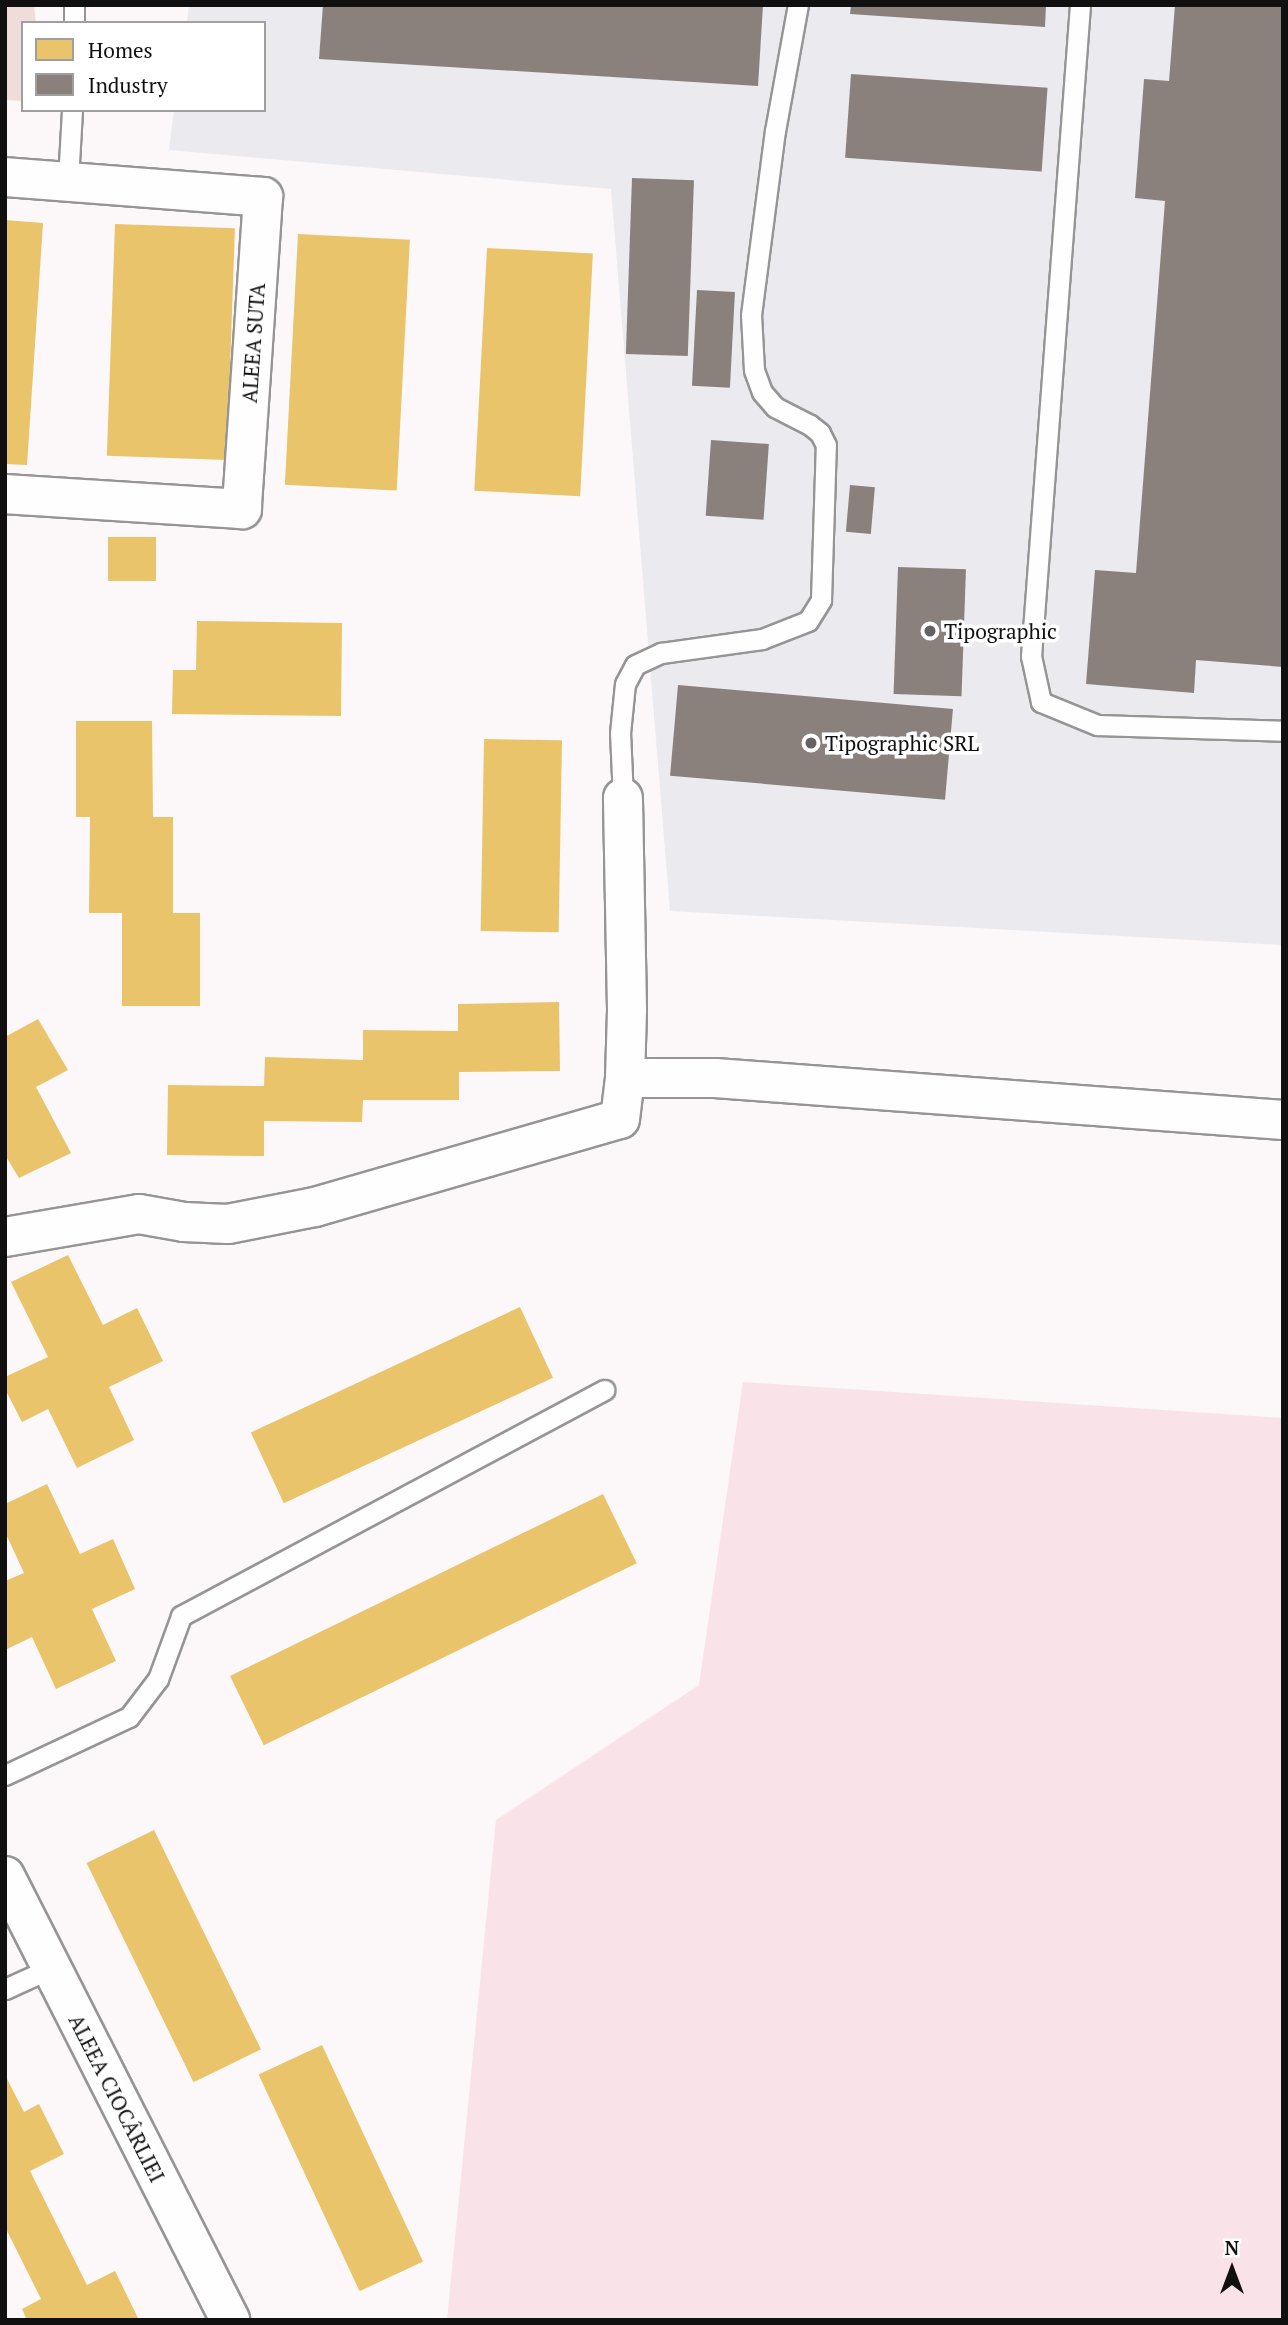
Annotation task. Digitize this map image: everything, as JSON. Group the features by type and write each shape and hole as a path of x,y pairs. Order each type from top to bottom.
{"street":[{"name":"ALEEA SUTA","path":"5,177 262,197 242,509 5,494"},
{"path":"5,1237 139,1214 184,1222 228,1224 315,1207 620,1119 625,1078 627,1009 623,798"},
{"path":"625,1078 715,1078 1283,1120"},
{"name":"ALEEA CIOCÂRLIEI","path":"5,1876 230,2320"}],"lane":[{"path":"623,798 620,733 625,684 635,665 661,653 762,639 808,621 821,600 826,445 820,433 775,407 762,392 754,370 751,314 775,131 798,5"},
{"path":"1080,5 1031,656 1041,702 1097,725 1283,731"},
{"path":"68,180 72,112"},
{"path":"5,1775 130,1717 158,1679 181,1616 604,1390"},
{"path":"5,1989 51,1968"}],"shaded area":[{"path":"5,5 34,5 36,21 21,21 21,101 5,100"},
{"path":"189,5 1283,5 1283,945 670,911 611,189 169,150 174,112 266,112 266,21 187,21"},
{"path":"743,1382 1283,1418 1283,2320 447,2320 496,1820 699,1685"}],"building: Homes":[{"path":"5,220 43,223 27,465 5,464"},
{"path":"115,224 235,228 227,460 107,456"},
{"path":"298,234 410,240 397,491 285,485"},
{"path":"487,248 593,254 580,496 474,491"},
{"path":"108,537 156,537 156,581 108,581"},
{"path":"197,621 342,623 341,716 172,714 173,670 196,670"},
{"path":"76,721 152,721 153,817 173,817 173,913 200,913 200,1006 122,1006 122,913 89,913 90,817 76,817"},
{"path":"484,739 562,740 559,932 481,931"},
{"path":"559,1002 560,1071 459,1072 459,1100 363,1100 362,1122 264,1121 264,1156 167,1155 168,1085 264,1086 265,1057 363,1060 363,1030 458,1031 458,1004"},
{"path":"38,1019 68,1070 36,1087 71,1153 19,1178 5,1155 5,1037"},
{"path":"68,1255 103,1325 137,1308 163,1361 109,1387 134,1440 77,1468 48,1409 22,1422 5,1389 5,1377 48,1357 11,1282"},
{"path":"520,1307 553,1378 284,1503 251,1433"},
{"path":"47,1484 80,1554 113,1539 135,1589 92,1609 116,1661 56,1689 32,1637 5,1650 5,1581 24,1573 5,1532 5,1504"},
{"path":"603,1494 637,1563 264,1745 230,1676"},
{"path":"154,1830 261,2049 194,2082 87,1863"},
{"path":"322,2045 423,2262 360,2291 259,2075"},
{"path":"5,2075 24,2112 39,2104 64,2154 30,2171 87,2285 115,2271 139,2320 27,2320 22,2309 41,2299 5,2227"}],"building: Industry":[{"path":"323,5 763,5 758,86 319,59"},
{"path":"851,5 1046,5 1045,27 850,14"},
{"path":"1175,5 1283,5 1283,667 1196,660 1194,693 1086,684 1095,570 1136,573 1165,201 1135,198 1144,79 1169,81"},
{"path":"851,74 1048,88 1042,172 845,158"},
{"path":"632,178 694,180 688,356 626,354"},
{"path":"697,290 735,292 730,388 692,386"},
{"path":"711,440 769,444 764,520 706,516"},
{"path":"850,485 875,487 871,534 846,532"},
{"name":"Tipographic","path":"898,567 966,569 962,696 894,694"},
{"name":"Tipographic SRL","path":"678,685 953,709 945,800 670,776"}],"place":[{"name":"Tipographic","path":"930,631"},
{"name":"Tipographic SRL","path":"811,743"}]}
